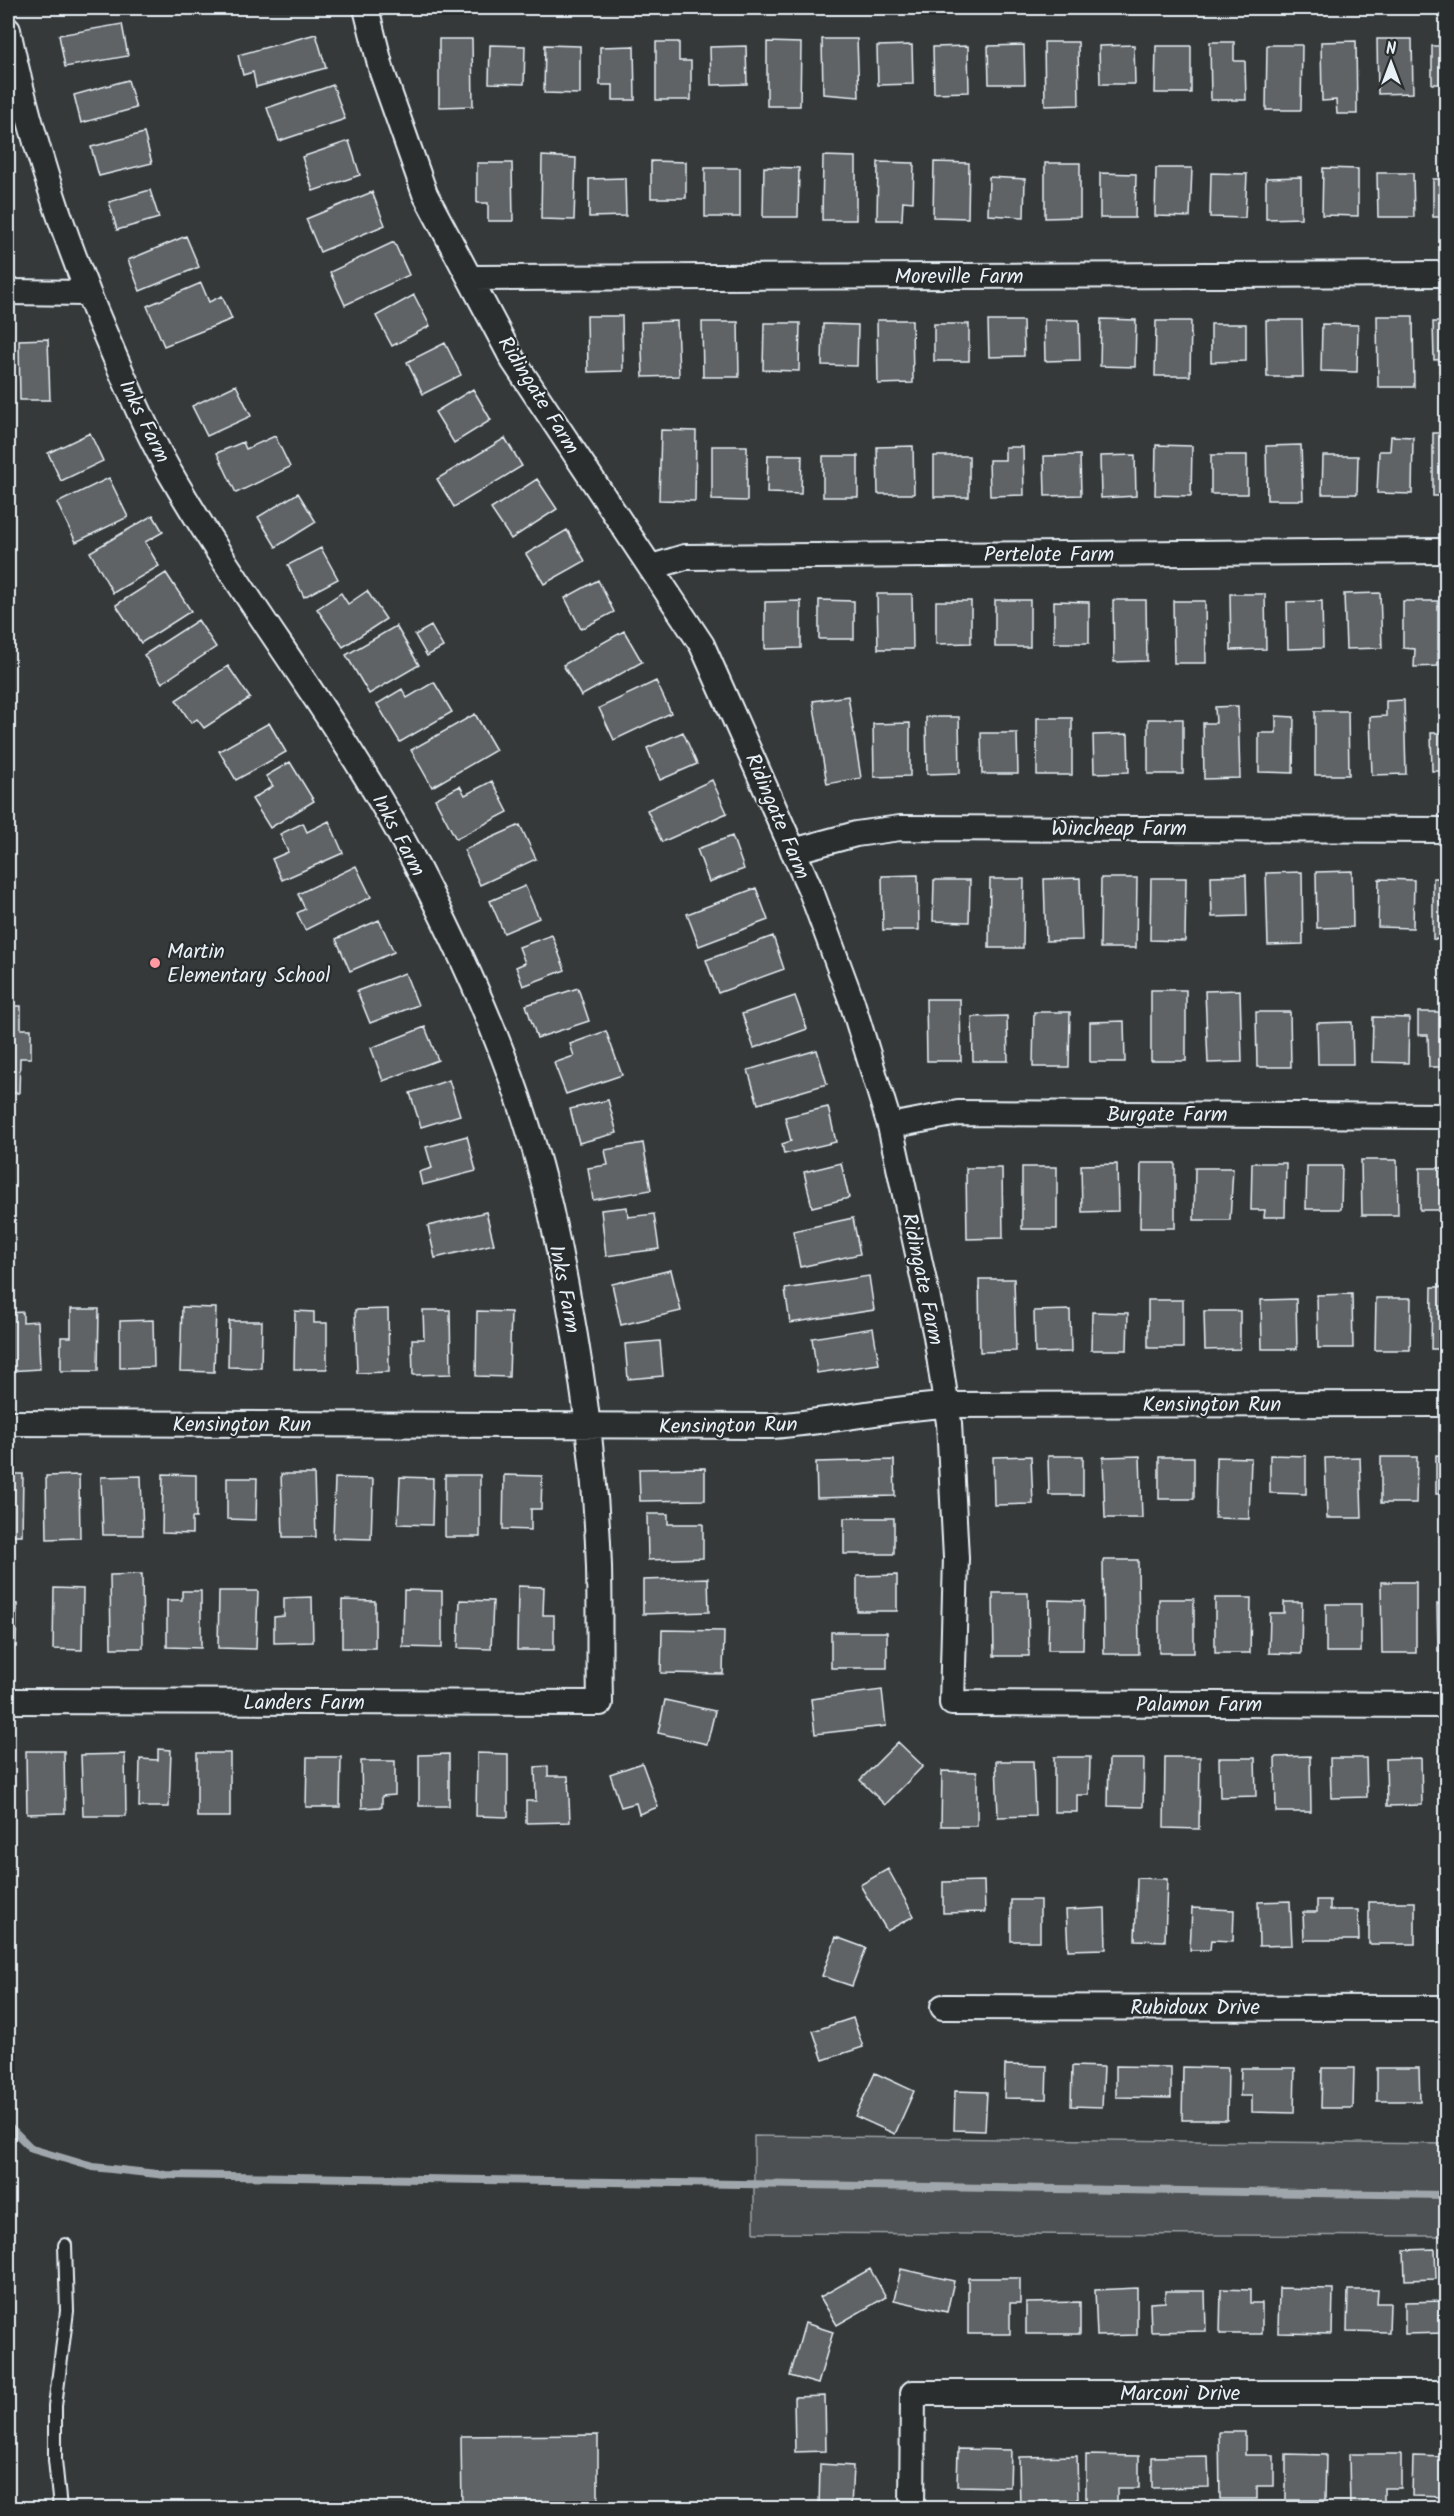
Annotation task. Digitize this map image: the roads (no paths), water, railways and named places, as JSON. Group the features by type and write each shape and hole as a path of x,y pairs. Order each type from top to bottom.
{"street":[{"name":"Ridingate Farm","path":"366,8 382,72 425,194 513,360 702,645 793,850 852,1002 890,1126 927,1284 946,1404 956,1558 952,1703"},
{"name":"Inks Farm","path":"8,30 37,152 60,224 129,390 168,468 222,559 371,784 412,857 488,1015 521,1110 549,1206 588,1425 599,1565 600,1703"},
{"name":"Moreville Farm","path":"471,278 1446,274"},
{"path":"8,292 87,293"},
{"name":"Pertelote Farm","path":"652,567 685,557 1446,551"},
{"name":"Wincheap Farm","path":"793,850 856,834 900,828 1446,830"},
{"name":"Burgate Farm","path":"890,1126 958,1113 1446,1116"},
{"name":"Kensington Run","path":"8,1423 772,1426 819,1423 916,1406 946,1404 1446,1404"},
{"name":"Landers Farm","path":"8,1701 600,1703"},
{"name":"Palamon Farm","path":"952,1703 1446,1705"},
{"name":"Rubidoux Drive","path":"943,2007 1446,2008"},
{"name":"Marconi Drive","path":"912,2508 913,2392 1446,2393"}],"lane":[{"path":"60,2508 55,2460 55,2406 67,2311 65,2245"}],"waterway":[{"path":"8,2125 32,2149 93,2167 166,2175 1446,2195"}],"place":[{"name":"Martin Elementary School","path":"155,963"}]}
